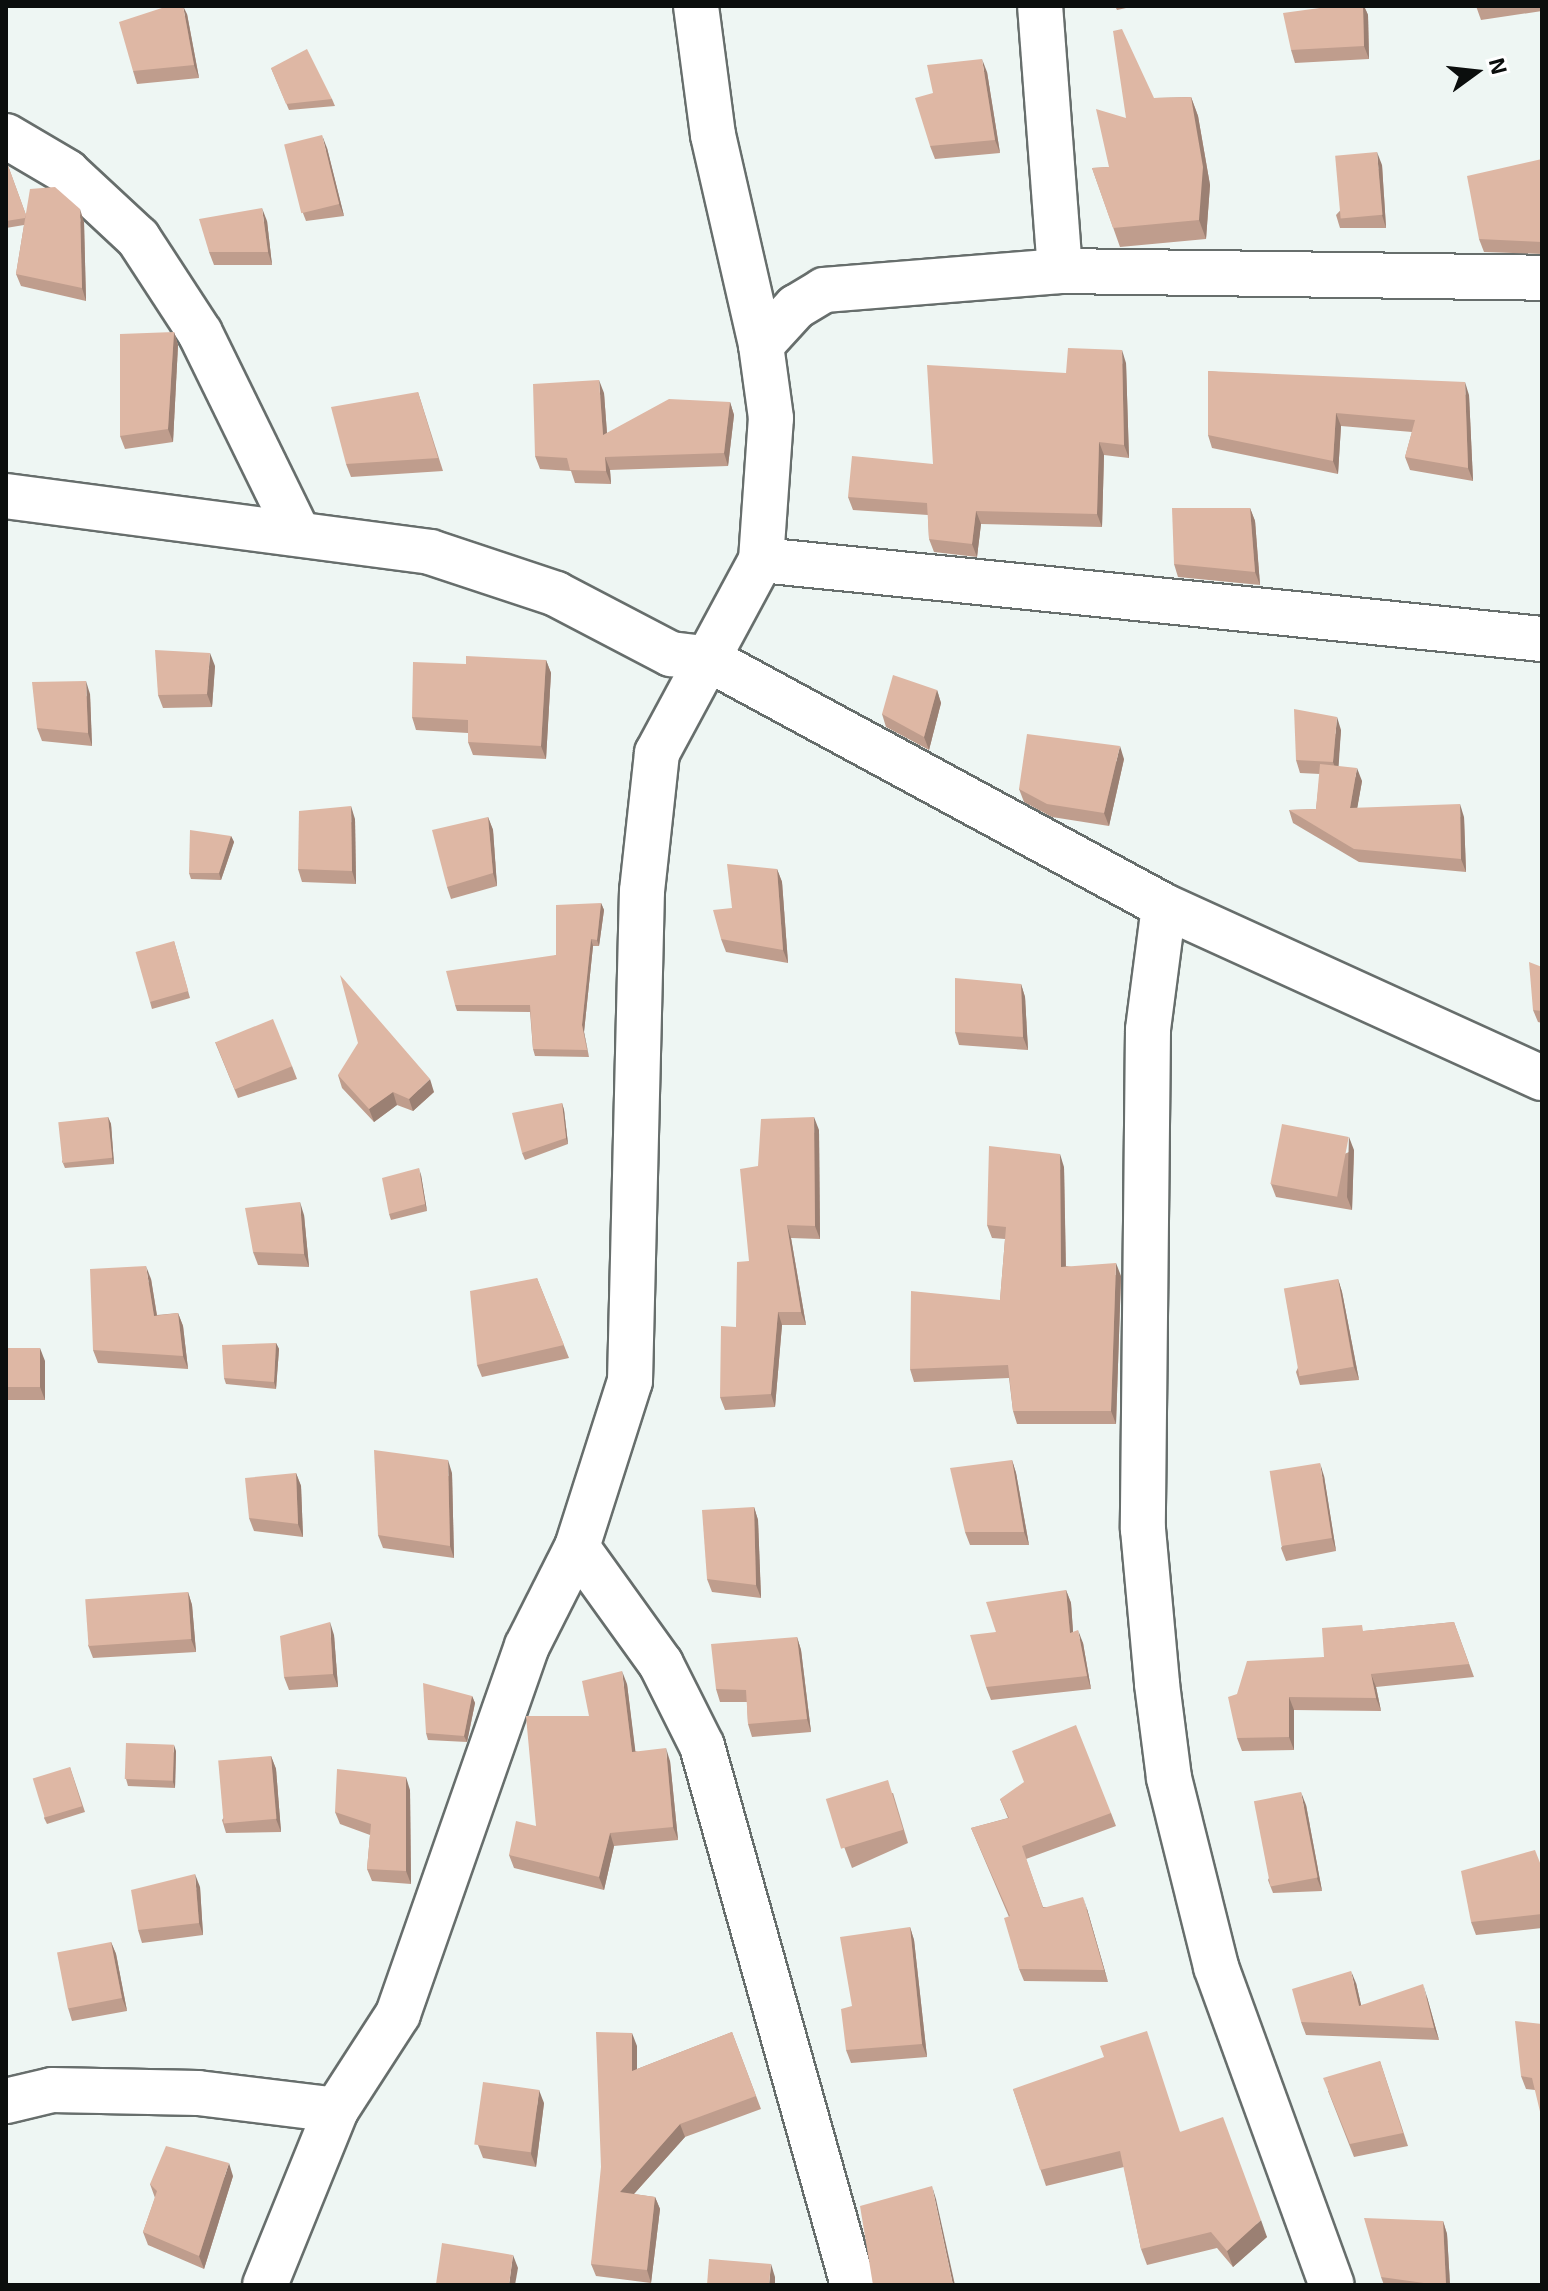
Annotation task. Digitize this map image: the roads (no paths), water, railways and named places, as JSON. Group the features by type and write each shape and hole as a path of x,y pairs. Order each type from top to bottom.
{"street":[{"path":"265,2285 336,2110 398,2014 527,1646 577,1547 630,1381 642,891 657,753 761,560 771,418 761,345 713,135 696,6"},
{"path":"1040,6 1060,271"},
{"path":"6,136 67,172 138,238 200,333 297,531"},
{"path":"761,345 796,307 824,290 1060,271 1542,278"},
{"path":"6,496 297,531 430,552 556,594 671,654 706,658 1164,906 1542,1078"},
{"path":"761,560 1542,639"},
{"path":"1164,906 1148,1046 1143,1529 1157,1684 1169,1778 1216,1967 1332,2285"},
{"path":"577,1547 661,1664 702,1746 853,2285"},
{"path":"6,2101 52,2090 183,2092 336,2110"}]}
